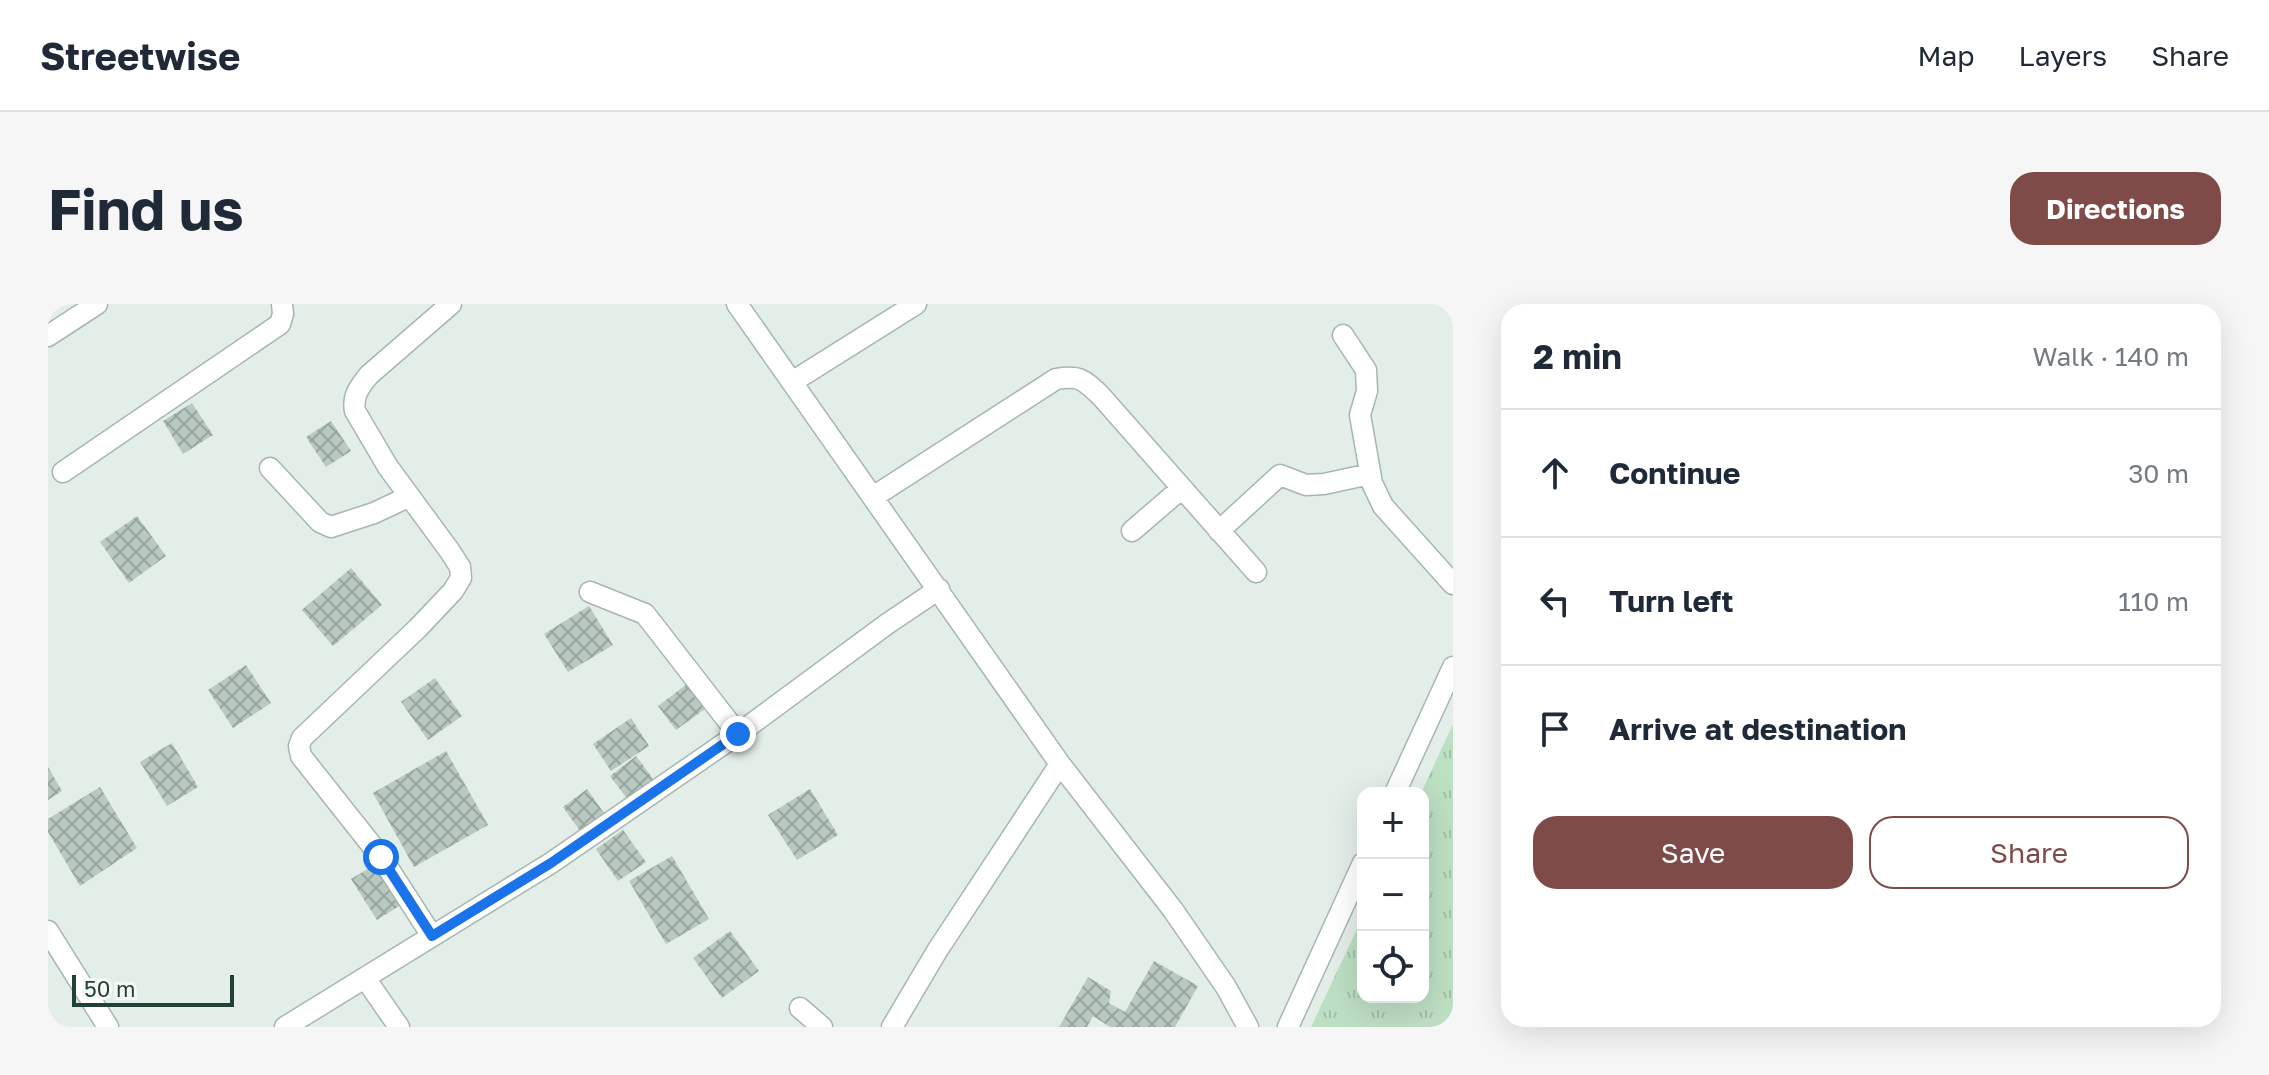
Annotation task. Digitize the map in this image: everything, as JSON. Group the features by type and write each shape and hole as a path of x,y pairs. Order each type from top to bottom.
{"street":[{"path":"48,336 97,304"},
{"path":"63,472 280,324 282,304"},
{"path":"432,936 381,857 301,756 299,746 302,738 418,628 453,591 461,578 460,567 408,497 355,411 354,403 358,389 369,375 451,304"},
{"path":"737,304 1060,764 1173,910 1226,987 1248,1027"},
{"path":"792,382 916,304"},
{"path":"1343,335 1366,370 1367,391 1360,415 1372,483 1383,506 1453,584"},
{"path":"873,497 1056,379 1071,376 1084,380 1100,395 1256,572"},
{"path":"270,468 320,522 331,527 374,513 408,497"},
{"path":"1219,531 1280,475 1306,485 1370,474"},
{"path":"1132,531 1182,488"},
{"path":"285,1027 551,863 738,734 939,589"},
{"path":"590,592 645,614 738,734"},
{"path":"1398,787 1453,667"},
{"path":"892,1027 946,937 1060,764"},
{"path":"1288,1027 1357,876"},
{"path":"48,931 108,1027"},
{"path":"365,978 399,1027"},
{"path":"800,1008 822,1027"}],"green space":[{"path":"1453,724 1453,1027 1311,1027 1357,929 1357,1003 1429,1003 1429,787 1424,787"}],"building":[{"path":"192,403 213,435 183,454 163,421"},
{"path":"331,421 351,451 326,467 306,437"},
{"path":"137,516 166,556 129,583 100,542"},
{"path":"351,568 382,605 333,646 302,610"},
{"path":"589,606 613,645 568,672 544,634"},
{"path":"246,665 271,703 233,728 208,690"},
{"path":"435,678 462,716 428,740 401,702"},
{"path":"691,681 709,706 676,730 658,706"},
{"path":"631,718 649,746 611,771 593,744"},
{"path":"172,743 198,787 167,806 140,762"},
{"path":"446,751 488,825 414,867 373,793"},
{"path":"636,756 654,780 628,800 610,776"},
{"path":"48,767 62,791 48,800"},
{"path":"100,787 137,848 80,886 48,832 48,819"},
{"path":"587,789 604,813 580,831 563,807"},
{"path":"810,789 838,835 797,860 768,815"},
{"path":"623,830 646,862 618,881 596,849"},
{"path":"672,856 709,919 666,944 629,881"},
{"path":"379,862 404,903 377,920 351,879"},
{"path":"730,931 759,971 722,998 693,958"},
{"path":"1154,961 1198,986 1175,1027 1110,1027 1093,1016 1087,1027 1059,1027 1088,977 1111,991 1109,1003 1125,1012"}],"route":[{"path":"381,857 432,936 551,863 738,734"}]}
